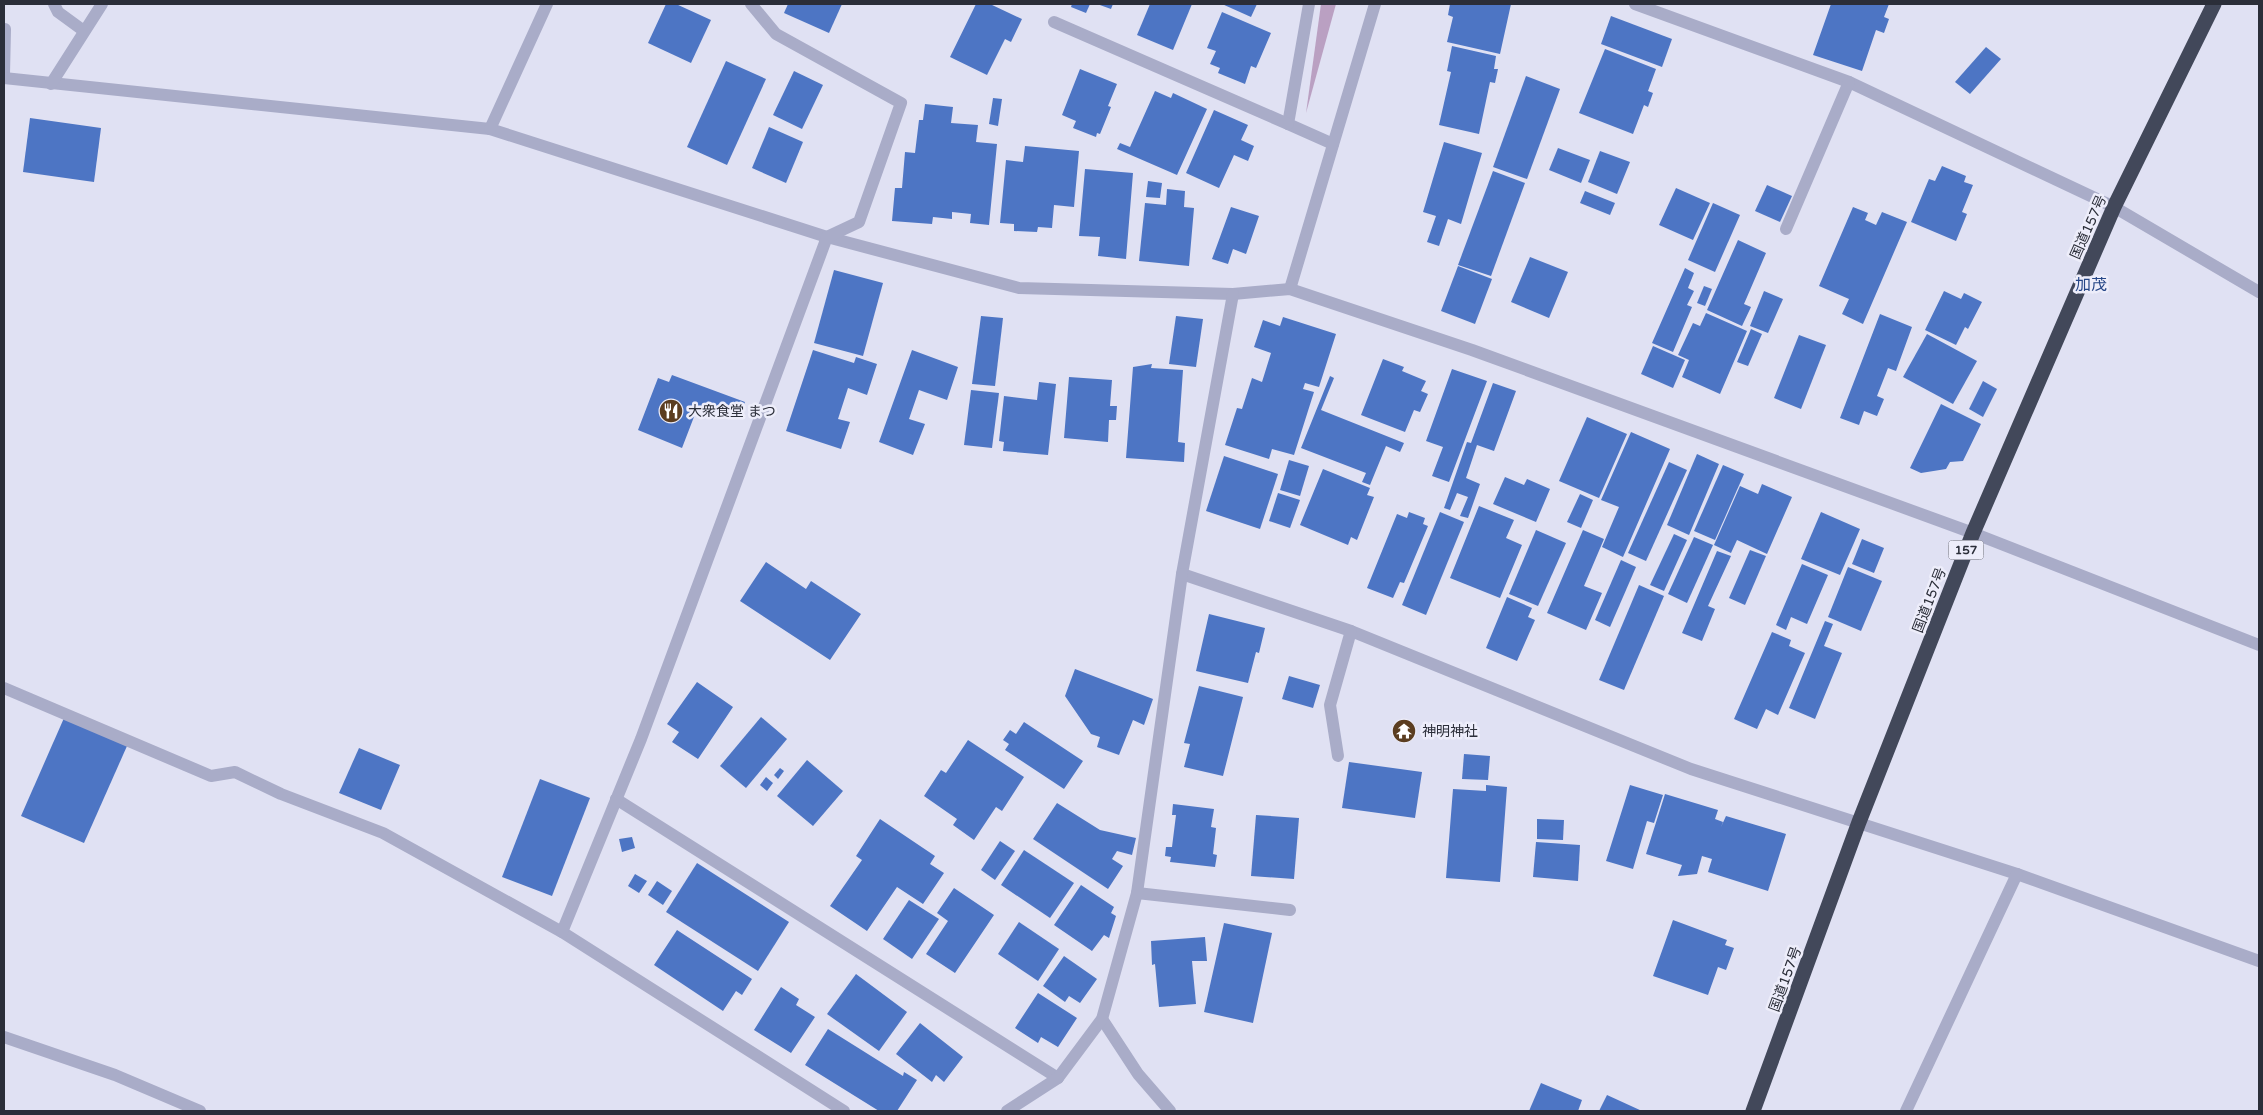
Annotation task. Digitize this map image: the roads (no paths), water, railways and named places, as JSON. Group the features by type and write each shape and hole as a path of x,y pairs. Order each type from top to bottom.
{"highway":[{"name":"国道157号","path":"1753,1111 1860,822 1973,533 2114,206 2214,4"}],"street":[{"path":"54,4 58,12 84,31"},
{"path":"51,84 102,4"},
{"path":"490,129 546,4"},
{"path":"562,932 648,720 827,237 859,222 901,103 776,34 751,4"},
{"path":"1288,124 1309,4"},
{"path":"1290,289 1375,4"},
{"path":"1635,4 1850,82 2114,206 2259,292"},
{"path":"1054,22 1334,144"},
{"path":"4,29 6,30 4,74"},
{"path":"4,78 490,129 827,237 1019,288 1233,294 1290,289 1472,350 1973,533 2259,645"},
{"path":"1786,229 1850,82"},
{"path":"1007,1111 1058,1078 1102,1019 1137,893 1182,574 1233,294"},
{"path":"1182,574 1351,631 1691,769 2017,874 2259,962"},
{"path":"1338,756 1330,705 1351,631"},
{"path":"4,688 211,776 235,772 281,794 383,833 562,932 844,1111"},
{"path":"616,799 1058,1078"},
{"path":"1906,1111 2017,874"},
{"path":"1137,893 1290,910"},
{"path":"1102,1019 1138,1074 1170,1111"},
{"path":"4,1036 115,1075 200,1111"}],"place":[{"name":"大衆食堂 まつ","path":"671,411"},
{"name":"神明神社","path":"1404,731"}],"district":[{"name":"加茂","path":"2091,284"}]}
